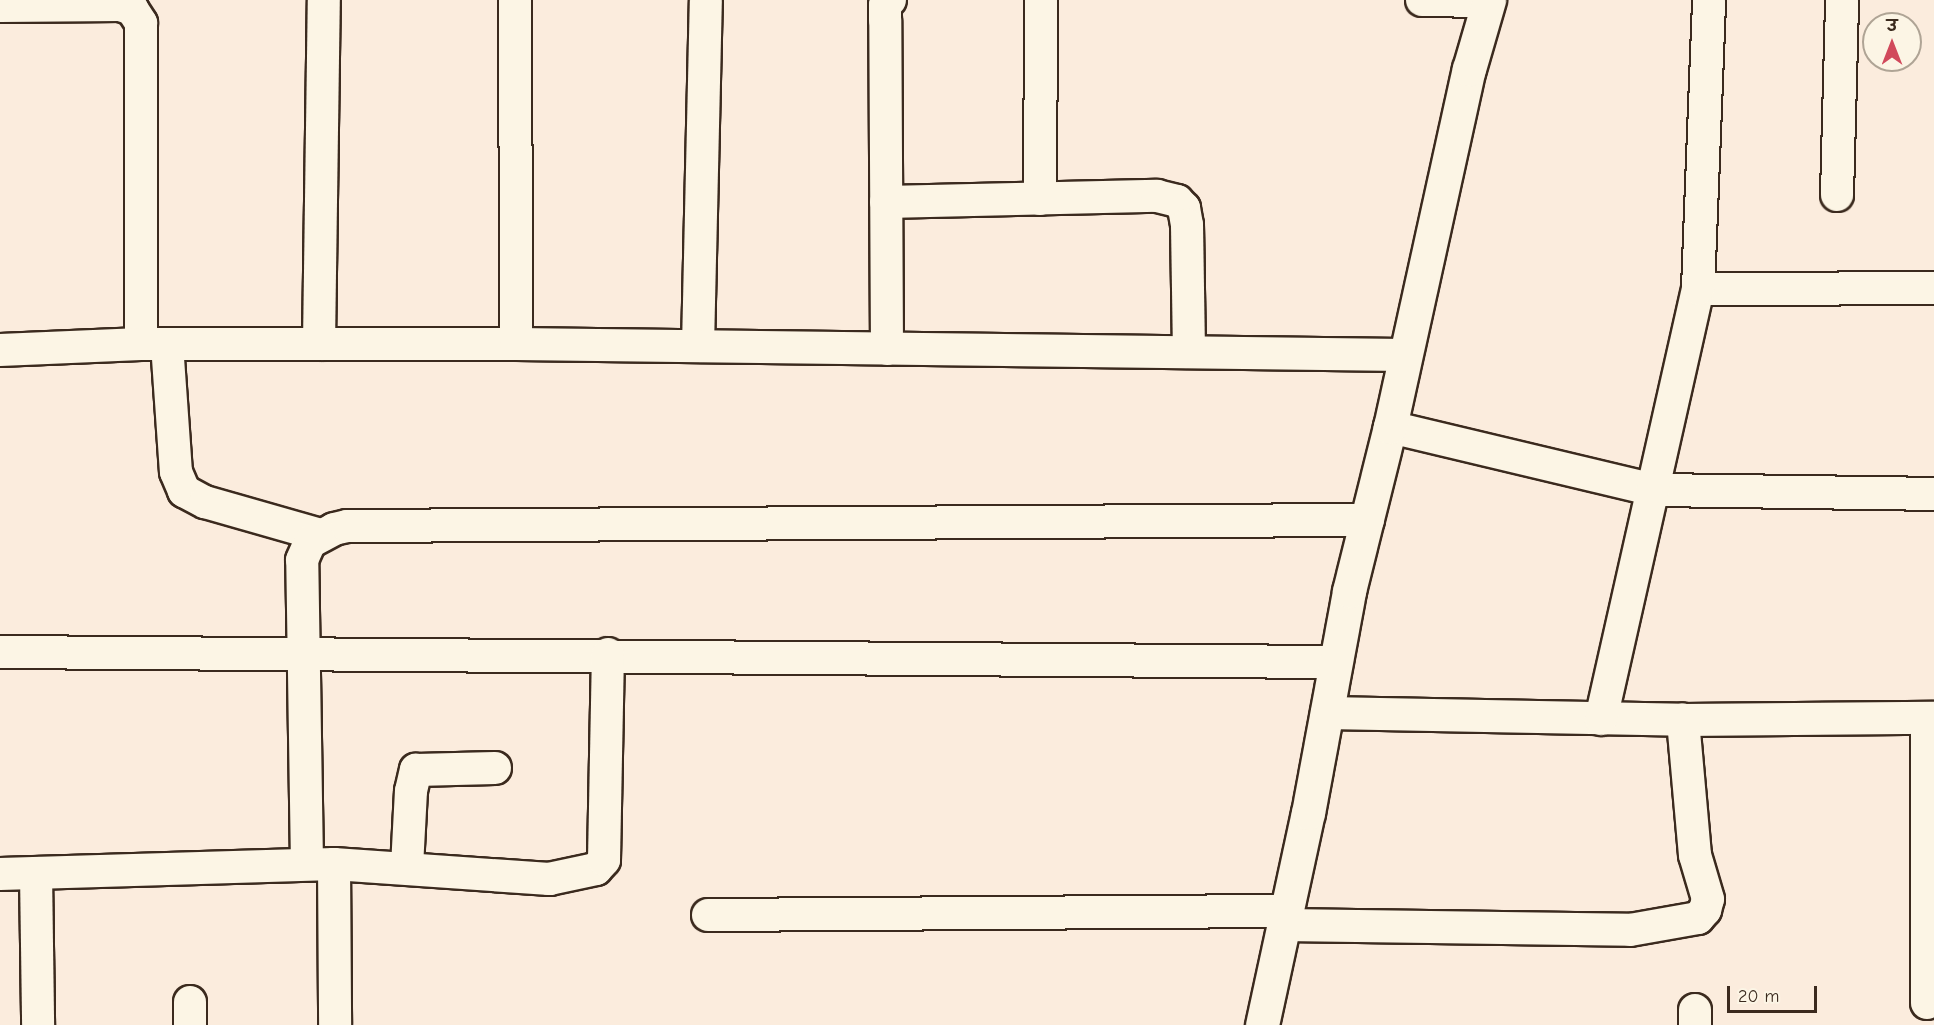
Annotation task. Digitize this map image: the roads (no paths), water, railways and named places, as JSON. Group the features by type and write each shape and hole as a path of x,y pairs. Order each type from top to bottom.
{"street":[{"path":"319,344 324,0"},
{"path":"515,0 516,344"},
{"path":"887,349 885,13 890,0"},
{"path":"1040,199 1041,0"},
{"path":"1262,1025 1336,662 1390,427 1404,355 1469,69 1489,1 1422,0"},
{"path":"1601,719 1655,490 1698,289 1709,0"},
{"path":"1837,195 1842,0"},
{"path":"698,346 706,1"},
{"path":"0,6 60,2 120,5 132,9 141,23 154,344 176,472 184,491 205,502 321,535"},
{"path":"886,202 1157,196 1177,201 1184,208 1187,225 1189,352"},
{"path":"1698,289 1934,288"},
{"path":"0,350 154,344 516,344 1404,355"},
{"path":"1390,427 1655,490 1934,494"},
{"path":"335,1025 301,655 302,560 304,549 321,535 347,526 1368,520"},
{"path":"0,652 301,655 608,654 1336,662"},
{"path":"0,874 321,864 407,867 549,879 596,869 604,860 605,852 608,654"},
{"path":"1327,713 1683,720 1930,718 1928,1003"},
{"path":"708,915 1285,918 1630,930 1698,918 1706,910 1708,898 1695,855 1683,720"},
{"path":"407,867 411,791 416,770 495,768"},
{"path":"36,873 38,1025"}]}
